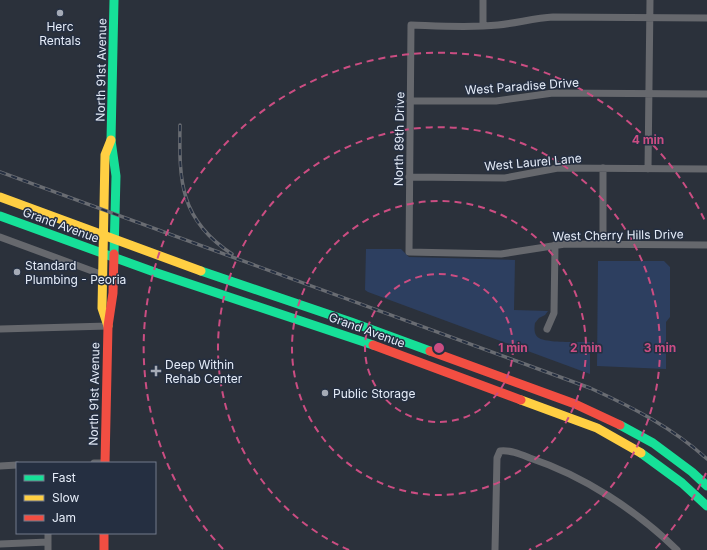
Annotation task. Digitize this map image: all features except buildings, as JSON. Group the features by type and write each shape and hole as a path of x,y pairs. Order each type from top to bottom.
{"main road":[{"name":"North 91st Avenue","path":"105,462 108,326 112,307 114,257 115,155 111,140 114,0"},
{"name":"North 91st Avenue","path":"108,326 102,308 105,155 111,140"},
{"name":"Grand Avenue","path":"0,196 187,266 350,322 575,404 613,421 653,443 692,472 707,486"},
{"name":"Grand Avenue","path":"0,216 157,273 346,335 597,428 665,468 707,506"},
{"path":"346,335 350,322"},
{"path":"454,374 458,361"},
{"path":"104,534 104,550"}],"street":[{"path":"483,0 483,26 500,25 535,18 553,17 707,18"},
{"path":"648,169 650,0"},
{"name":"North 89th Drive","path":"409,252 411,26 483,26"},
{"name":"West Paradise Drive","path":"410,101 496,101 553,93 707,94"},
{"name":"West Laurel Lane","path":"410,177 505,178 558,168 707,169"},
{"path":"603,168 603,244"},
{"path":"0,237 103,275"},
{"path":"547,329 554,313 555,245"},
{"name":"West Cherry Hills Drive","path":"409,252 501,254 555,245 707,245"},
{"path":"0,329 108,326"},
{"path":"495,550 497,458 500,451 508,450 541,462 587,484 655,530 677,550"},
{"path":"0,466 16,465"},
{"path":"48,534 48,550"},
{"path":"0,544 48,542"}],"shaded area":[{"path":"366,249 401,249 409,257 515,260 514,310 548,311 545,315 539,318 534,327 536,335 543,340 590,342 590,374 368,292 365,290"},
{"path":"598,261 664,261 670,267 670,317 666,322 666,369 597,366"}],"railway":[{"path":"180,125 180,164 182,182 192,213 202,228 215,241 232,254"},
{"path":"0,172 590,388 652,419 694,448 707,459"}],"traffic: fast":[{"path":"114,0 111,140 116,176 114,254"},
{"path":"0,216 157,273 373,345"},
{"path":"201,271 351,322 430,351"},
{"path":"620,425 653,443 692,472 707,486"},
{"path":"641,453 682,483 707,506"}],"traffic: slow":[{"path":"108,326 102,308 105,155 111,140"},
{"path":"0,197 201,271"},
{"path":"521,400 597,428 641,453"}],"traffic: jam":[{"path":"105,462 108,326 113,293 114,254"},
{"path":"373,345 521,400"},
{"path":"430,351 575,404 620,425"},
{"path":"104,534 104,550"}],"place":[{"name":"Herc Rentals","path":"60,13"},
{"name":"Standard Plumbing - Peoria","path":"17,272"},
{"name":"Deep Within Rehab Center","path":"156,371"},
{"name":"Public Storage","path":"325,393"}]}
